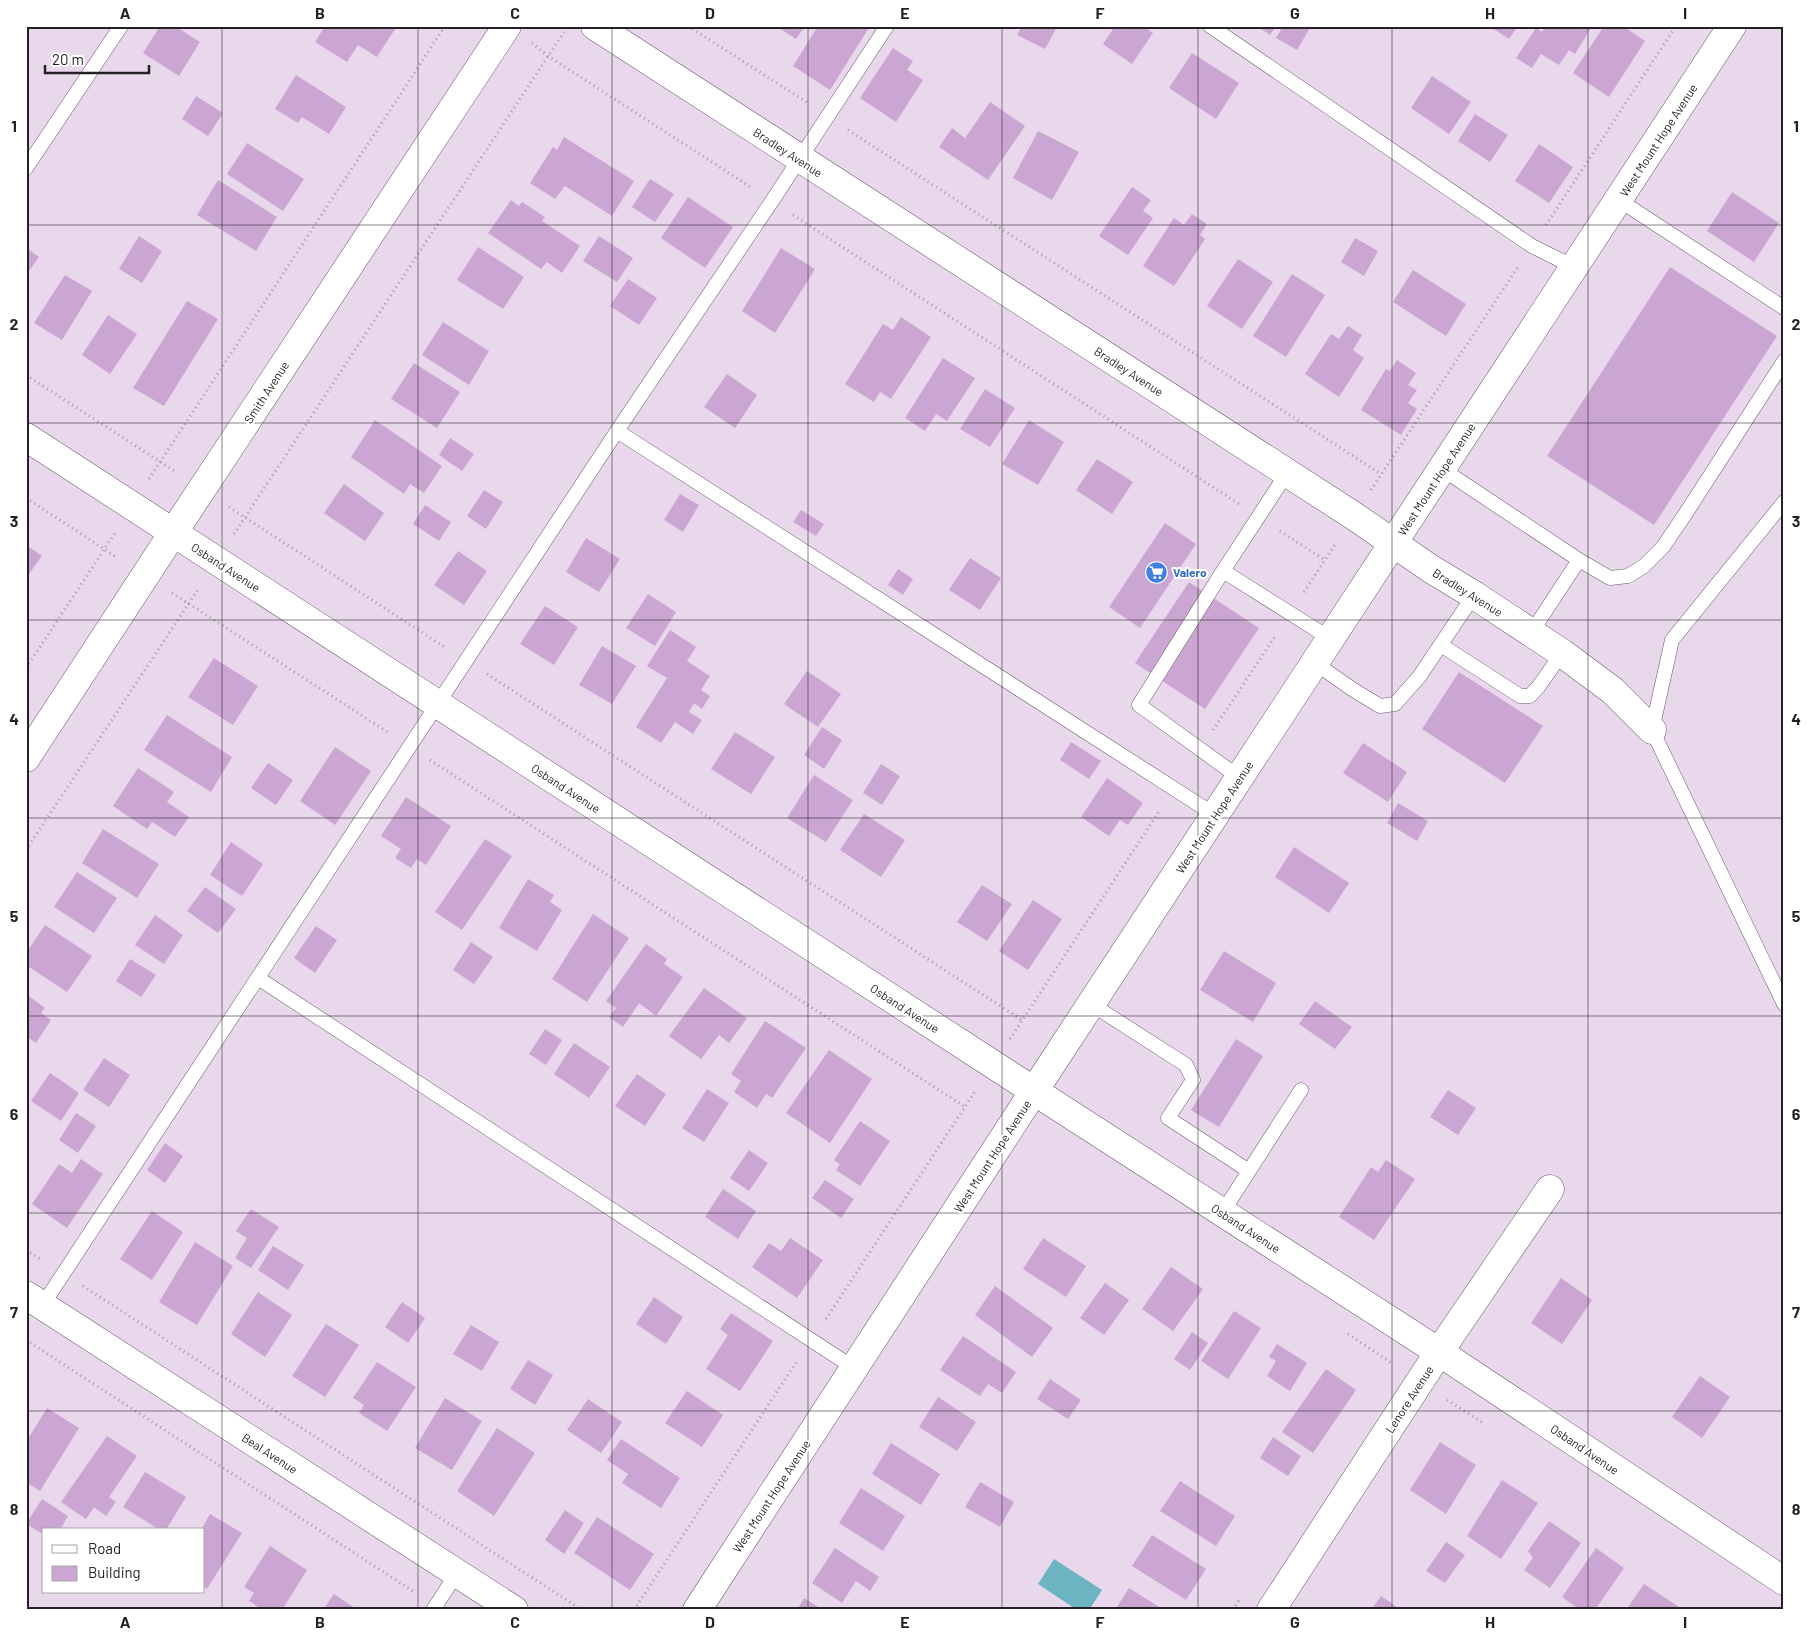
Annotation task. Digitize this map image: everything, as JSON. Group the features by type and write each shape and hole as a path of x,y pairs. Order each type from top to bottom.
{"street":[{"name":"Bradley Avenue","path":"595,26 1354,516 1431,569 1474,595 1613,691 1652,730"},
{"name":"West Mount Hope Avenue","path":"697,1610 1034,1091 1732,26"},
{"name":"Smith Avenue","path":"26,758 202,489 517,32"},
{"name":"Osband Avenue","path":"26,436 992,1065 1439,1352 1784,1581"},
{"name":"Lenore Avenue","path":"1271,1610 1439,1352 1550,1189"},
{"name":"Beal Avenue","path":"34,1300 514,1610"}],"lane":[{"path":"26,168 120,26"},
{"path":"34,1300 63,1273 617,431 800,160 887,26"},
{"path":"1210,26 1532,246 1574,267"},
{"path":"1619,200 1784,308"},
{"path":"1442,469 1579,560 1610,578 1628,576 1663,547 1784,361"},
{"path":"617,431 1215,815"},
{"path":"1240,778 1139,706 1287,473"},
{"path":"1784,502 1672,640 1652,730 1784,1004"},
{"path":"1531,633 1579,560"},
{"path":"1224,571 1331,639"},
{"path":"1315,663 1380,706 1395,704 1419,677 1474,595"},
{"path":"1441,645 1520,696 1530,696 1562,654"},
{"path":"258,978 854,1368"},
{"path":"1091,1004 1186,1065 1193,1080 1168,1118 1249,1172"},
{"path":"1222,1213 1301,1090"},
{"path":"434,1608 457,1573"}],"path":[{"path":"26,668 445,26"},
{"path":"26,850 567,26"},
{"path":"688,26 1381,474"},
{"path":"1200,749 1676,26"},
{"path":"517,32 548,56 1325,560"},
{"path":"26,376 1022,1020"},
{"path":"26,498 965,1107"},
{"path":"634,1610 1174,789"},
{"path":"26,1250 582,1610"},
{"path":"1345,1332 1395,1365"},
{"path":"26,1340 434,1608"},
{"path":"1442,1407 1447,1399 1488,1426"},
{"path":"1233,1610 1244,1593"}],"water":[{"path":"1054,1559 1102,1590 1089,1610 1077,1610 1038,1584"}],"building":[{"path":"160,26 175,26 200,42 179,76 143,53"},
{"path":"325,26 397,26 377,57 358,45 347,62 315,42"},
{"path":"776,26 805,26 796,39"},
{"path":"818,26 870,26 830,90 793,66"},
{"path":"1022,26 1057,27 1045,49 1017,35"},
{"path":"1115,26 1143,26 1153,33 1132,64 1103,44"},
{"path":"1257,26 1276,26 1270,35"},
{"path":"1283,26 1311,26 1297,50 1276,38"},
{"path":"1489,26 1518,26 1509,39"},
{"path":"1546,26 1592,26 1575,54 1569,50 1559,65 1541,54 1532,68 1516,58 1536,28 1542,32"},
{"path":"1604,26 1623,26 1645,41 1609,97 1573,73"},
{"path":"893,48 913,61 907,70 923,80 896,122 860,98"},
{"path":"1192,53 1239,83 1216,119 1169,88"},
{"path":"296,75 346,107 329,134 302,117 298,123 275,109"},
{"path":"1432,76 1471,102 1449,134 1411,108"},
{"path":"196,96 223,113 208,136 182,119"},
{"path":"990,102 1025,126 988,180 939,147 952,128 965,138"},
{"path":"1475,114 1508,135 1490,162 1458,141"},
{"path":"1038,131 1079,152 1052,200 1013,178"},
{"path":"564,137 634,181 612,216 565,186 555,199 530,183 553,147 557,150"},
{"path":"247,143 304,179 283,211 227,174"},
{"path":"1539,144 1573,167 1549,203 1515,181"},
{"path":"650,179 674,194 655,222 632,207"},
{"path":"218,180 277,217 256,251 197,215"},
{"path":"1132,187 1151,200 1143,211 1153,218 1128,255 1099,236"},
{"path":"1732,192 1779,223 1754,262 1707,231"},
{"path":"688,197 733,227 705,268 661,238"},
{"path":"511,200 519,206 522,202 545,217 542,221 580,246 562,273 547,262 541,269 488,233"},
{"path":"1192,214 1207,224 1200,235 1205,239 1174,286 1143,266 1174,218 1184,225"},
{"path":"139,236 162,251 142,283 119,269"},
{"path":"599,236 633,258 617,282 583,261"},
{"path":"1355,238 1378,251 1364,276 1341,262"},
{"path":"478,247 524,277 503,309 457,280"},
{"path":"26,248 39,257 26,275"},
{"path":"781,248 815,269 775,333 742,311"},
{"path":"1238,259 1273,282 1242,329 1207,306"},
{"path":"1670,267 1777,336 1654,525 1547,456"},
{"path":"1413,270 1466,304 1446,336 1393,302"},
{"path":"1292,274 1325,295 1286,357 1253,336"},
{"path":"65,275 92,291 62,340 34,323"},
{"path":"628,279 657,298 639,325 610,306"},
{"path":"187,301 218,319 164,406 133,388"},
{"path":"108,315 137,334 110,374 82,355"},
{"path":"901,317 931,337 891,399 880,392 874,402 845,384 883,324 893,330"},
{"path":"443,322 489,351 469,385 422,355"},
{"path":"1348,326 1362,335 1353,350 1364,358 1339,397 1305,374 1331,334 1339,339"},
{"path":"943,358 975,378 947,421 936,414 925,431 905,418"},
{"path":"1397,360 1416,373 1408,385 1417,390 1408,403 1417,409 1401,435 1361,410 1386,369 1390,371"},
{"path":"414,363 460,392 437,428 391,399"},
{"path":"727,374 757,395 735,428 704,407"},
{"path":"985,389 1015,408 990,447 960,429"},
{"path":"375,420 442,466 424,493 410,484 404,494 351,457"},
{"path":"1029,420 1064,442 1038,485 1002,464"},
{"path":"450,438 474,454 462,471 439,455"},
{"path":"1097,459 1133,482 1112,514 1076,490"},
{"path":"344,484 384,513 365,541 324,513"},
{"path":"484,490 503,502 486,529 467,516"},
{"path":"680,494 699,505 683,532 664,520"},
{"path":"425,505 451,522 439,541 413,524"},
{"path":"801,510 824,524 816,536 793,522"},
{"path":"1165,523 1196,544 1140,628 1109,607"},
{"path":"586,538 620,559 599,592 566,572"},
{"path":"26,545 42,556 26,578"},
{"path":"458,551 487,571 464,605 434,585"},
{"path":"970,558 1001,578 980,610 949,590"},
{"path":"898,569 913,579 903,595 888,585"},
{"path":"1189,582 1259,628 1205,709 1135,663"},
{"path":"648,594 676,612 655,646 626,628"},
{"path":"545,606 578,627 554,665 520,644"},
{"path":"670,630 696,647 687,661 710,676 701,690 710,696 702,709 694,703 689,712 702,720 693,734 675,722 661,743 636,727 667,678 647,666"},
{"path":"602,646 636,666 612,704 579,685"},
{"path":"214,658 258,686 233,725 188,697"},
{"path":"807,671 841,694 818,727 784,704"},
{"path":"1459,672 1543,726 1505,783 1422,729"},
{"path":"167,715 232,757 211,792 144,750"},
{"path":"822,727 842,740 824,769 804,755"},
{"path":"735,732 775,757 751,794 711,769"},
{"path":"1071,742 1101,761 1089,779 1060,760"},
{"path":"1363,743 1407,772 1388,802 1343,773"},
{"path":"335,747 371,771 335,825 300,801"},
{"path":"268,763 293,780 276,805 251,788"},
{"path":"881,764 900,776 882,805 863,793"},
{"path":"138,768 174,792 167,802 189,817 175,837 152,822 147,829 113,806"},
{"path":"814,775 853,800 826,842 787,818"},
{"path":"1107,778 1143,803 1128,825 1120,820 1109,836 1081,817"},
{"path":"406,797 451,826 426,865 417,859 411,868 395,858 401,849 381,836"},
{"path":"1398,803 1428,821 1417,841 1387,823"},
{"path":"864,814 905,840 881,877 840,850"},
{"path":"103,829 159,864 137,898 82,863"},
{"path":"485,839 512,856 462,930 435,912"},
{"path":"231,842 263,864 242,896 210,875"},
{"path":"1294,847 1349,883 1329,913 1275,877"},
{"path":"77,872 117,898 94,933 54,907"},
{"path":"528,879 554,895 550,902 562,910 537,951 499,928"},
{"path":"982,885 1012,904 987,941 957,922"},
{"path":"205,887 236,909 218,933 187,911"},
{"path":"1033,900 1062,919 1028,970 999,951"},
{"path":"593,914 629,938 587,1002 552,979"},
{"path":"155,915 183,935 164,964 135,945"},
{"path":"45,925 92,956 67,992 26,965 26,953"},
{"path":"316,926 337,940 315,973 294,958"},
{"path":"471,942 493,957 474,984 453,970"},
{"path":"646,944 667,959 664,964 683,977 656,1016 639,1003 623,1027 609,1017 616,1008 606,1001"},
{"path":"1224,951 1276,983 1253,1022 1200,990"},
{"path":"130,959 156,975 141,997 116,981"},
{"path":"704,988 747,1018 729,1043 719,1035 701,1059 669,1036"},
{"path":"26,994 45,1008 41,1013 51,1020 36,1043 26,1036"},
{"path":"1315,1001 1352,1027 1335,1049 1299,1024"},
{"path":"765,1021 806,1048 772,1098 766,1094 757,1108 734,1092 741,1081 731,1074"},
{"path":"545,1029 562,1040 546,1065 529,1054"},
{"path":"1236,1039 1263,1056 1219,1127 1191,1110"},
{"path":"574,1043 610,1067 589,1098 554,1074"},
{"path":"829,1050 872,1079 830,1143 786,1113"},
{"path":"104,1058 130,1075 109,1107 83,1090"},
{"path":"50,1073 79,1093 61,1121 31,1101"},
{"path":"637,1074 666,1094 645,1126 615,1106"},
{"path":"707,1089 729,1103 704,1142 682,1128"},
{"path":"1448,1090 1476,1108 1458,1135 1430,1117"},
{"path":"76,1113 96,1126 78,1153 59,1140"},
{"path":"860,1121 890,1141 860,1186 836,1170 840,1164 834,1160"},
{"path":"165,1143 183,1156 165,1183 147,1170"},
{"path":"749,1150 768,1163 749,1191 730,1178"},
{"path":"81,1159 103,1174 67,1228 32,1204 59,1164 72,1173"},
{"path":"1386,1160 1415,1179 1374,1240 1339,1217 1371,1167 1378,1172"},
{"path":"825,1180 854,1199 841,1218 812,1198"},
{"path":"723,1189 756,1211 738,1239 705,1217"},
{"path":"251,1209 279,1227 251,1268 235,1258 247,1238 236,1231"},
{"path":"152,1211 183,1232 152,1280 120,1259"},
{"path":"790,1238 823,1260 797,1298 752,1267 769,1243 781,1251"},
{"path":"1043,1238 1086,1266 1066,1297 1023,1269"},
{"path":"195,1242 233,1266 197,1325 159,1302"},
{"path":"273,1246 304,1265 288,1290 258,1270"},
{"path":"1171,1267 1203,1289 1173,1331 1142,1309"},
{"path":"1561,1278 1592,1300 1562,1344 1531,1323"},
{"path":"1105,1283 1129,1300 1104,1335 1080,1318"},
{"path":"995,1286 1053,1328 1032,1357 975,1315"},
{"path":"258,1292 292,1315 265,1357 231,1334"},
{"path":"654,1297 683,1317 666,1344 636,1324"},
{"path":"402,1302 425,1318 408,1343 385,1327"},
{"path":"1234,1311 1261,1328 1228,1379 1201,1361"},
{"path":"731,1313 773,1341 740,1391 706,1369 728,1335 720,1329"},
{"path":"326,1324 359,1345 325,1397 292,1376"},
{"path":"471,1325 499,1342 482,1371 453,1354"},
{"path":"1192,1332 1208,1343 1190,1370 1174,1359"},
{"path":"963,1336 1016,1372 1002,1393 988,1384 980,1396 940,1370"},
{"path":"1277,1344 1307,1363 1290,1391 1267,1376 1276,1361 1269,1357"},
{"path":"528,1360 553,1375 535,1405 510,1389"},
{"path":"377,1362 416,1387 387,1431 359,1413 364,1405 353,1398"},
{"path":"1326,1369 1356,1390 1313,1453 1282,1432"},
{"path":"1700,1376 1730,1397 1702,1438 1672,1417"},
{"path":"1050,1379 1081,1400 1068,1419 1037,1399"},
{"path":"687,1391 723,1415 702,1447 665,1423"},
{"path":"938,1397 976,1422 957,1451 919,1427"},
{"path":"445,1398 482,1421 452,1470 415,1448"},
{"path":"588,1399 622,1422 601,1453 567,1430"},
{"path":"47,1408 79,1428 40,1491 26,1482 26,1442"},
{"path":"497,1428 535,1453 494,1516 457,1491"},
{"path":"107,1436 137,1456 109,1497 116,1502 106,1516 94,1507 86,1519 61,1502"},
{"path":"1273,1437 1301,1456 1288,1476 1260,1458"},
{"path":"621,1439 680,1478 661,1508 622,1483 628,1474 607,1460"},
{"path":"1440,1442 1476,1465 1446,1514 1410,1490"},
{"path":"891,1443 940,1474 921,1505 872,1474"},
{"path":"145,1472 186,1497 167,1528 157,1528 123,1507"},
{"path":"1502,1480 1538,1503 1501,1559 1467,1536"},
{"path":"1180,1481 1235,1516 1216,1546 1160,1511"},
{"path":"980,1482 1014,1502 1000,1527 965,1507"},
{"path":"861,1488 905,1516 883,1551 839,1523"},
{"path":"42,1499 68,1516 61,1528 42,1528 42,1534 26,1524"},
{"path":"565,1510 584,1523 564,1554 545,1540"},
{"path":"210,1514 242,1533 207,1589 205,1588 205,1528 202,1528"},
{"path":"597,1517 654,1554 630,1590 574,1553"},
{"path":"1549,1521 1581,1543 1550,1588 1524,1570 1533,1558 1528,1551"},
{"path":"1152,1535 1206,1569 1186,1600 1132,1566"},
{"path":"1446,1542 1465,1555 1445,1583 1426,1571"},
{"path":"270,1546 307,1570 282,1610 263,1610 249,1601 254,1593 244,1587"},
{"path":"835,1548 879,1577 870,1591 856,1581 842,1603 812,1583"},
{"path":"1596,1548 1624,1568 1595,1610 1580,1610 1562,1597"},
{"path":"1644,1584 1679,1607 1677,1610 1626,1610"},
{"path":"1129,1588 1164,1610 1115,1610"},
{"path":"334,1594 358,1610 323,1610"},
{"path":"1381,1596 1401,1610 1371,1610"},
{"path":"804,1598 823,1610 797,1610"}],"place":[{"name":"Valero","path":"1157,572"}]}
